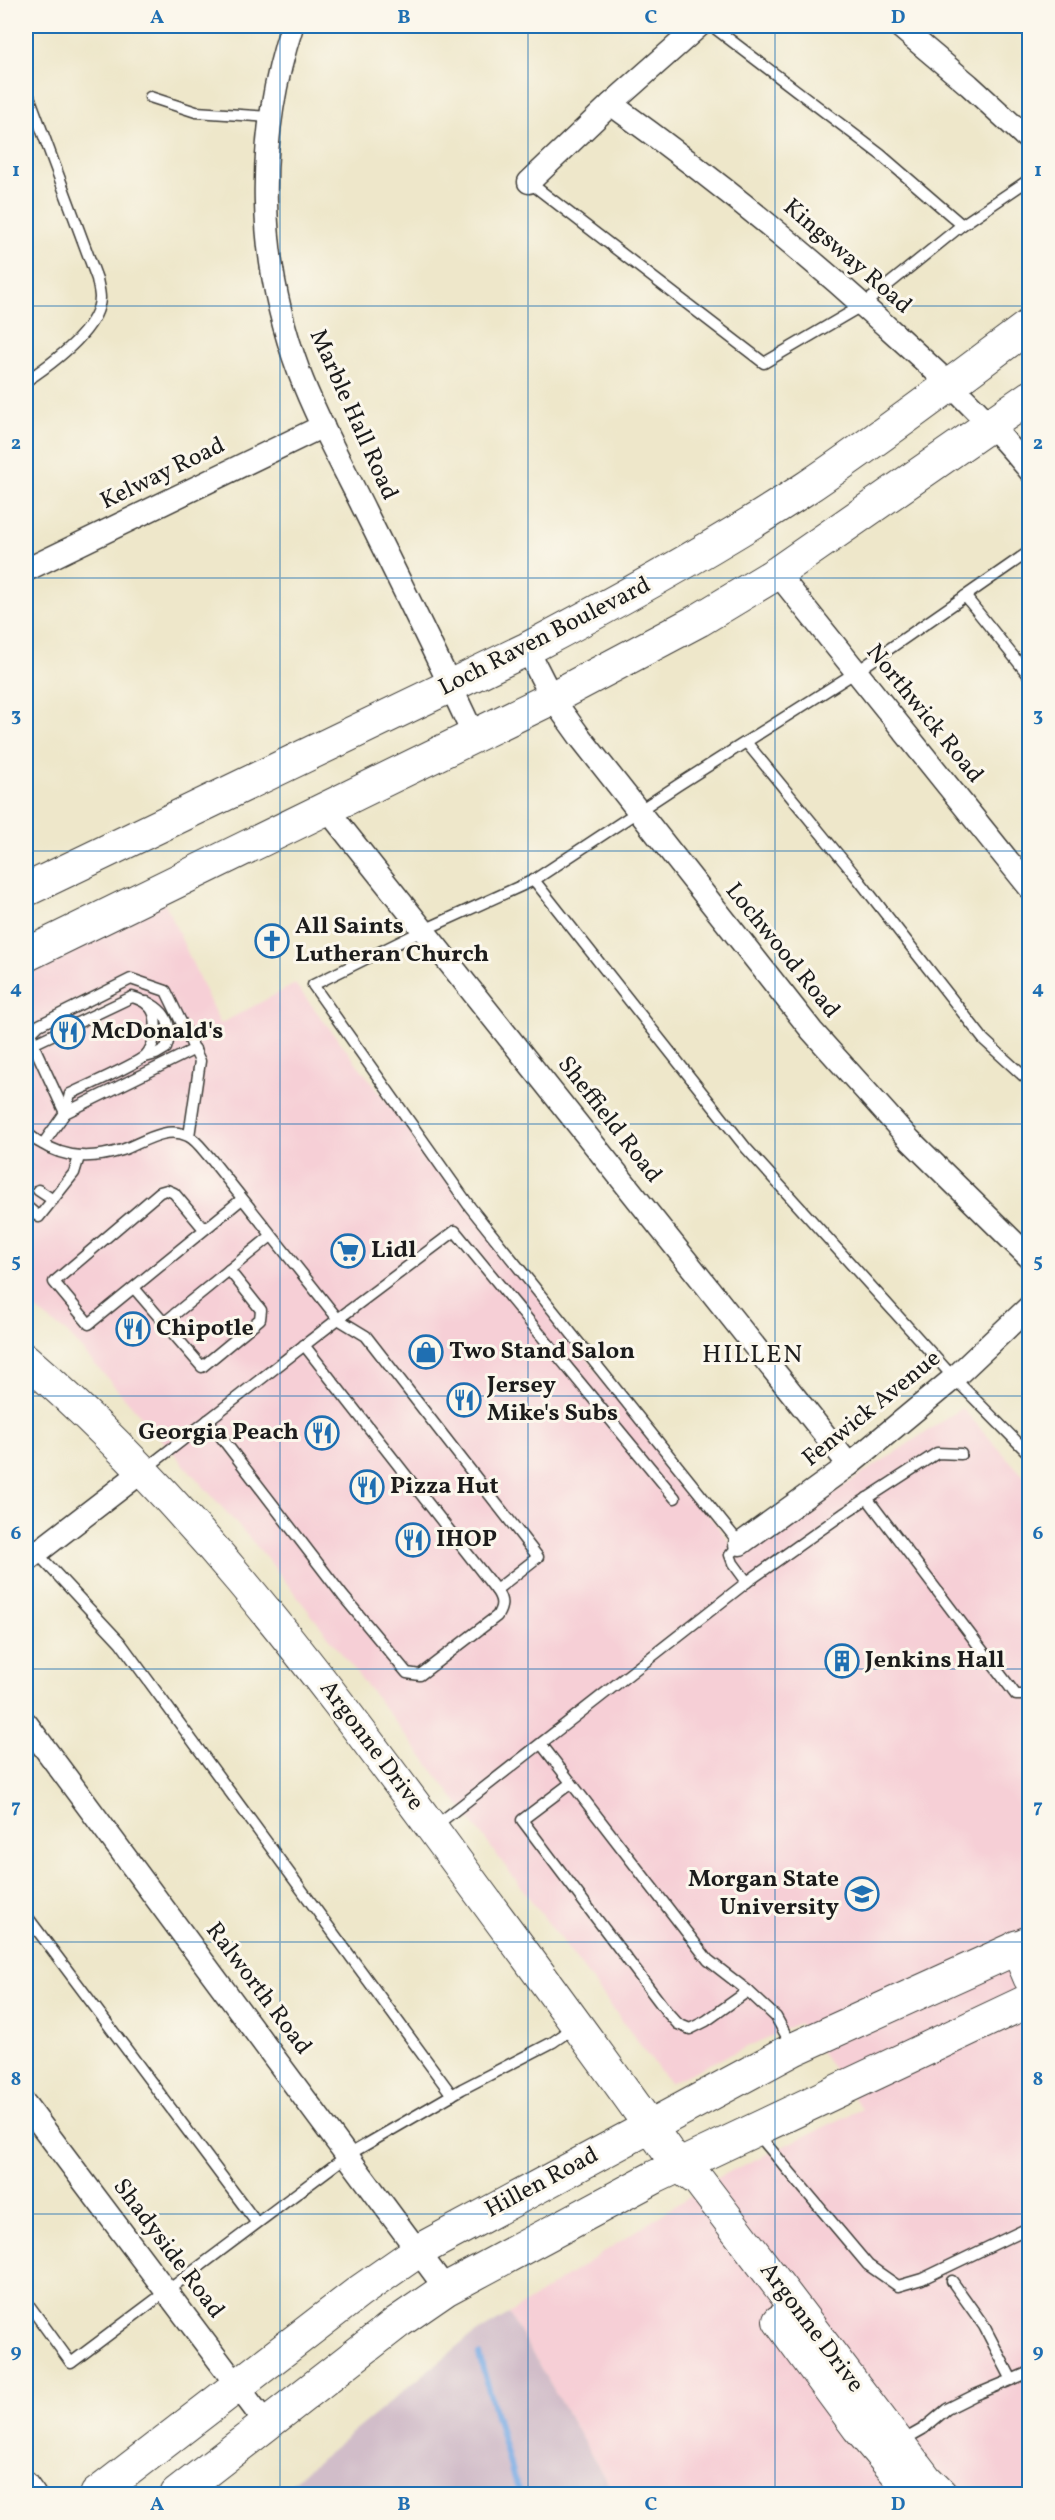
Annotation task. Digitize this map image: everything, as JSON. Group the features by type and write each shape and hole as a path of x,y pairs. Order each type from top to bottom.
{"main road":[{"name":"Loch Raven Boulevard","path":"26,890 527,649 702,553 806,487 950,385 1029,325"},
{"path":"26,955 552,698 699,620 777,573 1029,397"},
{"path":"26,913 52,899 69,883 75,867"},
{"name":"Argonne Drive","path":"26,1360 144,1470 215,1548 275,1620 577,2025 678,2166 699,2181 889,2449 914,2494"},
{"path":"1023,1944 1029,1978"},
{"name":"Hillen Road","path":"97,2494 359,2292 418,2251 794,2049 1023,1944"},
{"name":"Hillen Road","path":"177,2494 398,2322 446,2289 678,2166 1029,2000"},
{"name":"Argonne Drive","path":"889,2449 941,2494"}],"street":[{"name":"Marble Hall Road","path":"292,26 283,53 270,117 264,194 269,258 286,332 300,373 323,426 474,736"},
{"path":"529,182 610,104 699,26"},
{"path":"898,26 961,77 1029,141"},
{"name":"Kingsway Road","path":"610,104 736,197 863,305 991,425 1029,471"},
{"name":"Kelway Road","path":"26,570 323,426"},
{"name":"Northwick Road","path":"777,573 1029,888"},
{"name":"Lochwood Road","path":"527,649 552,698 637,813 812,1031 857,1083 969,1200 1029,1258"},
{"name":"Sheffield Road","path":"326,808 849,1465"},
{"name":"Fenwick Avenue","path":"740,1544 849,1465 954,1378 1029,1306"},
{"path":"31,1557 144,1470"},
{"name":"Ralworth Road","path":"26,1723 446,2289"},
{"name":"Shadyside Road","path":"26,2104 267,2425"},
{"path":"26,2484 34,2494"}],"lane":[{"path":"712,26 881,155 962,225"},
{"path":"26,88 97,279 100,298 95,316 85,330 50,365 26,381"},
{"path":"150,97 196,112 270,117"},
{"path":"529,182 764,363 863,305 962,225 1029,179"},
{"path":"747,1582 730,1555 740,1544 470,1207 313,985 424,930 534,880 856,672 1029,551"},
{"path":"965,596 1029,677"},
{"path":"746,742 855,875 984,1040 1029,1082"},
{"path":"534,880 746,1148 954,1378 1029,1455"},
{"path":"65,1113 33,1044 31,1033 39,1025 131,979 166,991 200,1060 189,1136"},
{"path":"33,1044 132,997 142,1000 149,1006 155,1017 155,1035 145,1057 70,1094 65,1113 43,1144"},
{"path":"65,1113 195,1049"},
{"path":"26,1133 68,1156 87,1158 122,1150 152,1137 171,1132 189,1136 212,1159 338,1319 366,1336 538,1557 496,1590"},
{"path":"26,1206 39,1217 74,1173 79,1157"},
{"path":"38,1190 53,1200"},
{"path":"204,1229 174,1193 167,1190 160,1192 54,1282 89,1324 242,1199"},
{"path":"144,1470 455,1231 675,1498"},
{"path":"165,1322 271,1236"},
{"path":"134,1287 202,1367 260,1319 261,1310 229,1270"},
{"path":"208,1420 349,1604 407,1673 420,1675 497,1616 502,1608 502,1598 304,1345"},
{"path":"432,1829 747,1582 867,1498 937,1453 961,1454"},
{"path":"867,1498 1016,1695 1029,1695"},
{"path":"31,1557 120,1642 452,2094"},
{"path":"542,1744 708,1960 748,1991 776,2017 794,2049"},
{"path":"572,1783 522,1820 667,2012 678,2024 690,2029 706,2021 748,1991"},
{"path":"26,1915 256,2222"},
{"path":"26,2301 71,2362 348,2155 452,2094 553,2042 577,2025"},
{"path":"754,2129 868,2265 898,2286 922,2279 1029,2227"},
{"path":"952,2281 984,2326 1012,2379"},
{"path":"889,2449 923,2429 946,2409 1029,2373"}],"shaded area":[{"path":"165,903 220,1024 295,984 740,1555 962,1408 1029,1482 1029,2494 614,2494 509,2314 722,2175 862,2109 799,2023 669,2083 435,1773 267,1558 67,1333 26,1303 26,974"},
{"path":"509,2314 614,2494 287,2494 292,2482 467,2339"}],"waterway":[{"path":"479,2355 514,2479 521,2494"}],"place":[{"name":"All Saints Lutheran Church","path":"272,941"},
{"name":"McDonald's","path":"68,1032"},
{"name":"Lidl","path":"348,1251"},
{"name":"Chipotle","path":"133,1329"},
{"name":"Two Stand Salon","path":"426,1352"},
{"name":"Jersey Mike's Subs","path":"464,1400"},
{"name":"Georgia Peach","path":"322,1433"},
{"name":"Pizza Hut","path":"367,1487"},
{"name":"IHOP","path":"413,1540"},
{"name":"Jenkins Hall","path":"842,1661"},
{"name":"Morgan State University","path":"862,1894"}],"district":[{"name":"HILLEN","path":"753,1355"}]}
